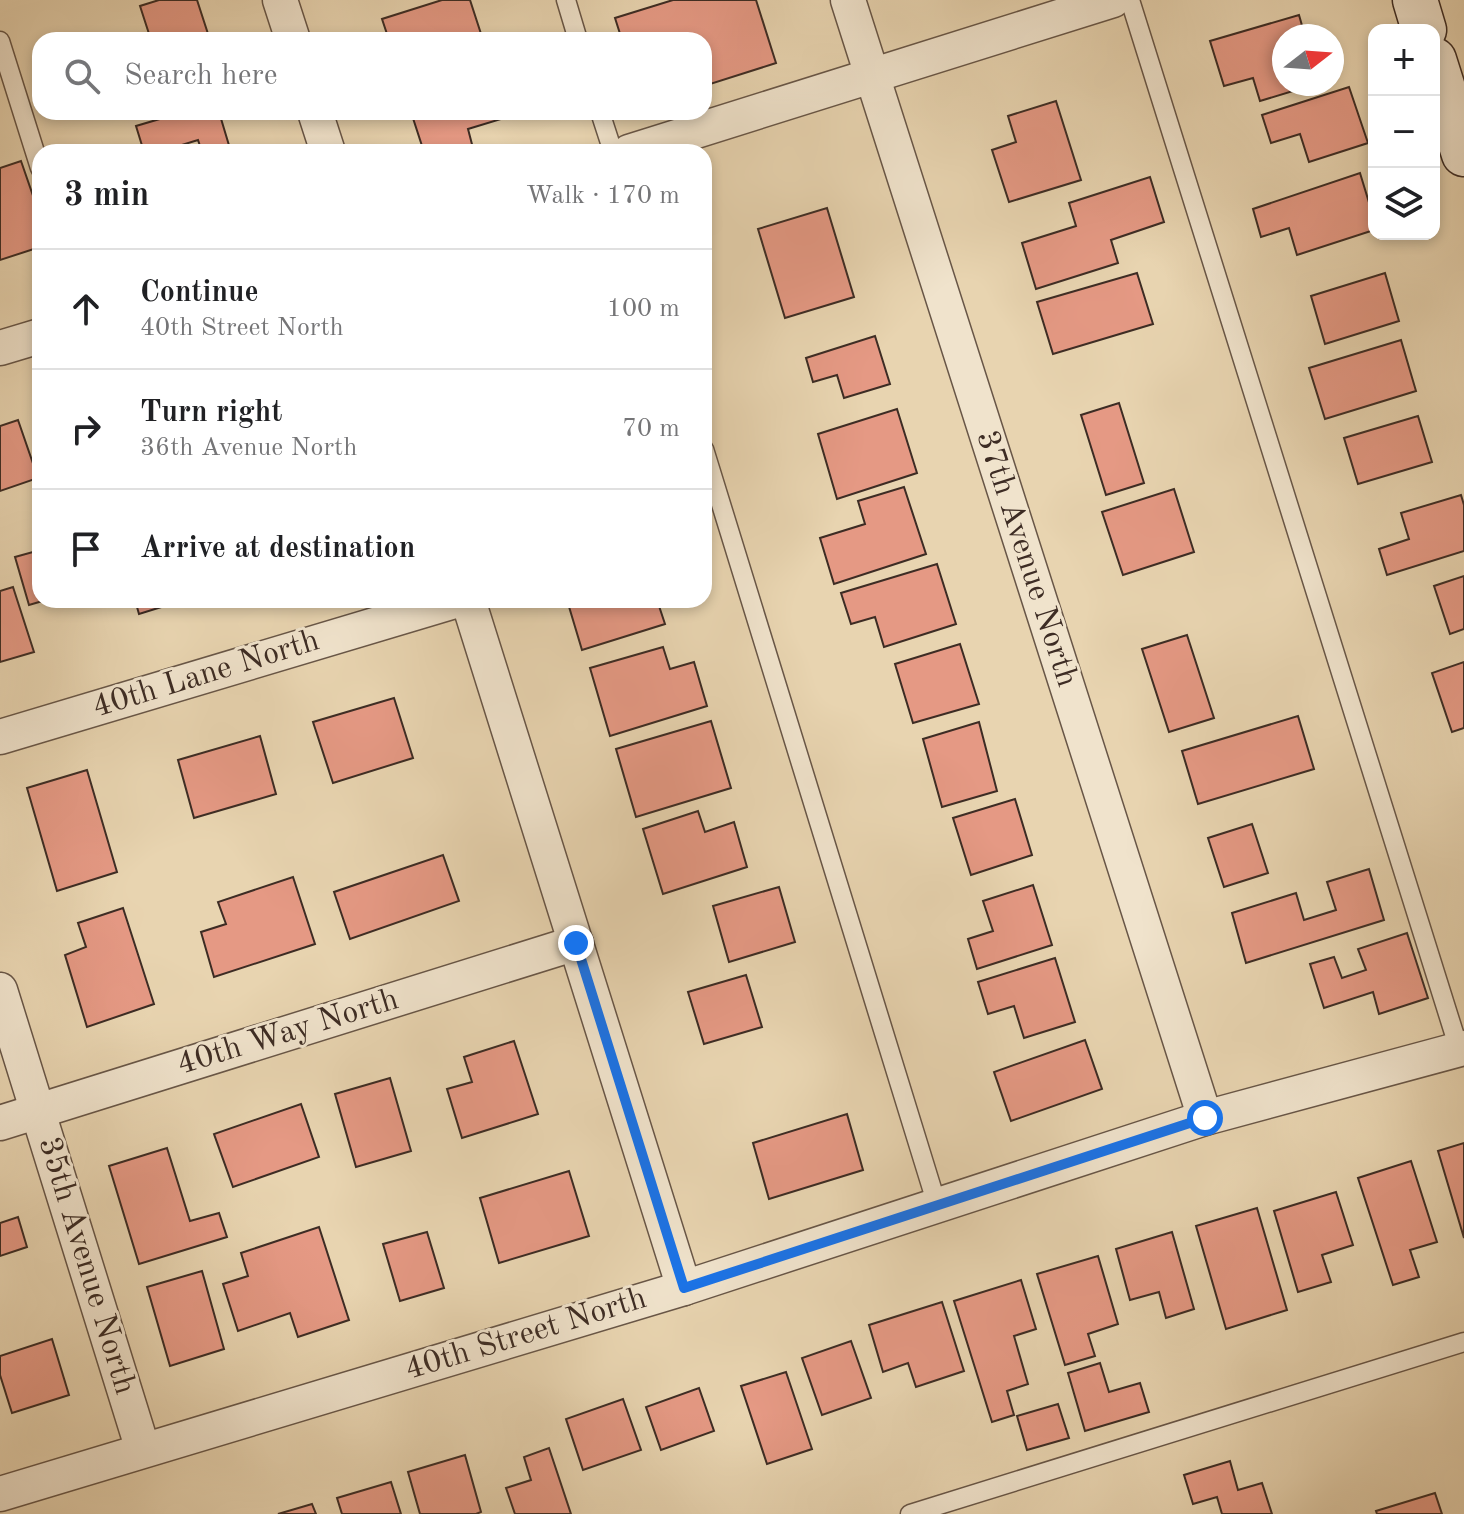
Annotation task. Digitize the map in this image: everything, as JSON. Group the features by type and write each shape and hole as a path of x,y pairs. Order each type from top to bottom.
{"main road":[{"path":"1415,0 1422,24"},
{"path":"1440,79 1464,154"}],"street":[{"path":"280,0 290,32"},
{"name":"37th Avenue North","path":"848,0 1205,1118"},
{"path":"654,144 1113,0"},
{"path":"318,120 325,144"},
{"path":"0,348 32,338"},
{"name":"40th Lane North","path":"0,737 431,608"},
{"path":"471,608 684,1288"},
{"name":"40th Way North","path":"0,1123 576,943"},
{"name":"35th Avenue North","path":"0,990 143,1450"},
{"name":"40th Street North","path":"0,1494 684,1288 1205,1118 1462,1048"}],"lane":[{"path":"566,0 576,32"},
{"path":"1130,0 1462,1048"},
{"path":"0,41 32,144"},
{"path":"603,120 610,144"},
{"path":"712,475 937,1205"},
{"path":"910,1514 1464,1342"}],"building":[{"path":"159,0 197,0 207,32 148,32 140,6"},
{"path":"442,0 470,0 480,32 386,32 382,19"},
{"path":"673,0 756,0 776,63 712,83 712,32 619,32 615,18"},
{"path":"1299,15 1302,24 1272,24 1272,96 1276,96 1260,101 1253,78 1224,86 1210,41"},
{"path":"1349,87 1368,143 1309,162 1300,134 1271,143 1262,115 1321,96 1344,96 1344,89"},
{"path":"1056,101 1081,180 1009,202 992,150 1016,142 1008,116"},
{"path":"156,120 221,120 229,144 199,144 198,140 185,144 142,144 136,126"},
{"path":"414,120 498,120 468,129 472,144 421,144"},
{"path":"21,161 32,193 32,250 0,260 0,168"},
{"path":"1360,173 1368,199 1368,232 1297,255 1289,228 1261,237 1253,209"},
{"path":"1150,177 1164,222 1111,240 1118,263 1036,289 1022,243 1076,226 1069,203"},
{"path":"827,208 854,297 785,318 758,229"},
{"path":"1137,273 1153,324 1053,354 1037,302"},
{"path":"1385,273 1399,321 1325,344 1311,296"},
{"path":"875,336 890,384 844,398 837,375 813,382 806,358"},
{"path":"1401,340 1416,391 1325,419 1309,368"},
{"path":"1119,403 1144,483 1106,495 1081,415"},
{"path":"897,409 917,473 837,499 818,434"},
{"path":"1418,416 1432,462 1358,484 1344,438"},
{"path":"18,420 32,461 32,480 0,491 0,426"},
{"path":"904,487 926,554 834,584 820,538 865,524 858,501"},
{"path":"1174,489 1194,552 1123,575 1102,512"},
{"path":"1461,495 1464,505 1464,551 1387,575 1379,549 1409,539 1401,513"},
{"path":"32,552 32,604 29,605 15,557"},
{"path":"937,564 956,624 884,647 875,617 851,624 841,593"},
{"path":"1464,576 1464,629 1450,634 1434,586"},
{"path":"13,587 34,652 0,662 0,591"},
{"path":"137,608 158,608 139,614"},
{"path":"569,608 660,608 665,624 582,650"},
{"path":"1187,635 1214,718 1169,732 1142,649"},
{"path":"960,644 979,704 913,723 895,664"},
{"path":"663,647 670,669 694,662 707,706 610,736 590,668"},
{"path":"1464,662 1464,728 1452,732 1432,673"},
{"path":"394,698 413,758 333,783 313,722"},
{"path":"1298,716 1314,769 1198,804 1182,751"},
{"path":"711,721 731,788 636,817 616,749"},
{"path":"979,722 997,791 942,807 923,739"},
{"path":"260,736 276,794 194,818 178,760"},
{"path":"87,770 117,872 57,891 27,788"},
{"path":"1015,799 1032,855 971,875 953,818"},
{"path":"698,811 705,832 734,822 747,867 663,894 643,829"},
{"path":"1252,824 1268,873 1224,887 1208,838"},
{"path":"443,855 459,901 350,939 334,892"},
{"path":"1369,869 1384,920 1246,963 1232,913 1296,893 1304,920 1336,910 1327,882"},
{"path":"293,877 315,944 214,977 201,932 226,924 218,902"},
{"path":"1033,885 1052,945 977,969 968,939 993,931 983,901"},
{"path":"779,887 795,942 729,962 713,906"},
{"path":"123,908 154,1004 87,1027 65,955 86,947 78,923"},
{"path":"1407,933 1428,998 1379,1014 1373,992 1324,1008 1310,964 1334,957 1342,978 1366,970 1358,949"},
{"path":"1055,958 1075,1022 1024,1038 1014,1006 988,1014 978,982"},
{"path":"746,975 762,1027 704,1044 688,992"},
{"path":"1085,1040 1102,1089 1011,1121 994,1072"},
{"path":"514,1041 538,1114 462,1138 447,1089 472,1082 464,1057"},
{"path":"390,1078 411,1151 356,1167 335,1094"},
{"path":"301,1104 319,1157 233,1187 214,1134"},
{"path":"847,1114 863,1170 769,1199 753,1143"},
{"path":"1464,1143 1464,1238 1438,1151"},
{"path":"167,1148 190,1221 219,1213 227,1237 139,1264 109,1166"},
{"path":"1411,1161 1437,1242 1410,1250 1419,1277 1393,1285 1358,1178"},
{"path":"569,1171 589,1236 499,1263 480,1198"},
{"path":"1336,1192 1353,1245 1322,1255 1331,1282 1298,1292 1274,1211"},
{"path":"1257,1208 1287,1310 1226,1329 1196,1226"},
{"path":"18,1217 27,1247 0,1256 0,1223"},
{"path":"319,1227 349,1320 298,1337 290,1313 238,1331 223,1284 248,1276 241,1253"},
{"path":"427,1232 444,1288 400,1301 383,1244"},
{"path":"1172,1232 1194,1309 1166,1318 1159,1292 1130,1300 1116,1249"},
{"path":"1098,1256 1118,1324 1088,1334 1095,1356 1065,1365 1037,1274"},
{"path":"202,1271 224,1349 170,1366 147,1287"},
{"path":"1021,1280 1036,1329 1014,1336 1028,1384 1007,1391 1014,1415 992,1422 954,1301"},
{"path":"942,1302 964,1371 916,1387 908,1363 883,1372 869,1325"},
{"path":"52,1339 69,1395 12,1413 0,1375 0,1356"},
{"path":"851,1341 871,1398 822,1415 802,1358"},
{"path":"1100,1363 1109,1392 1140,1383 1149,1412 1085,1431 1068,1373"},
{"path":"786,1372 812,1449 767,1464 741,1386"},
{"path":"699,1388 714,1431 661,1450 646,1407"},
{"path":"623,1399 641,1450 583,1470 566,1419"},
{"path":"1058,1404 1069,1438 1027,1450 1017,1416"},
{"path":"549,1448 571,1514 515,1514 506,1488 531,1480 524,1457"},
{"path":"465,1455 481,1512 420,1514 408,1472"},
{"path":"1230,1461 1238,1490 1262,1483 1272,1514 1222,1514 1217,1497 1193,1504 1184,1475"},
{"path":"391,1482 401,1514 342,1514 337,1498"},
{"path":"1435,1493 1442,1514 1377,1514 1376,1511"},
{"path":"312,1504 316,1514 278,1514"}],"route":[{"path":"576,943 684,1288 1205,1118"}]}
